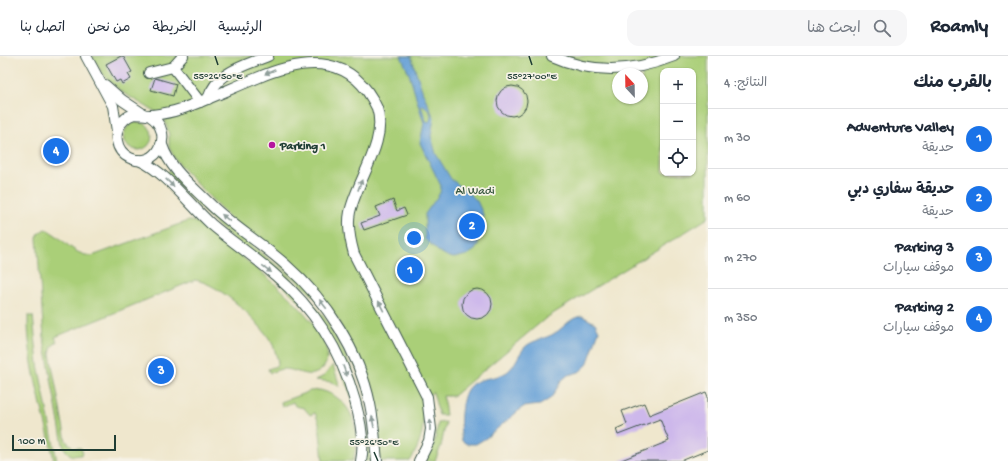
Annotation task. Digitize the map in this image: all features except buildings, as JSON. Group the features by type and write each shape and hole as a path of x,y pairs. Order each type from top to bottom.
{"street":[{"path":"86,56 112,106 117,131 116,138 121,151 126,156 139,160 156,170 231,241 274,274 297,295 321,325 343,364 351,385 360,424 362,442 361,461"},
{"path":"149,73 173,67 183,56"},
{"path":"204,100 214,84 225,74 268,56"},
{"path":"552,56 583,66 602,69 622,69 641,67 674,56"},
{"path":"117,131 124,120 130,116 174,111 310,58 331,57 353,70 360,78 373,99 378,111 379,124 378,136 350,213 350,240 354,254 427,397 431,429 422,458"},
{"path":"173,67 204,100"},
{"path":"98,78 122,100 160,125 162,131 162,145 173,167 205,199 240,230 286,265 324,305 352,351 362,376 370,403 375,429 377,461"},
{"path":"139,160 153,156 162,145"}],"green space":[{"name":"Al Wadi","path":"92,56 708,56 708,218 546,318 453,396 443,396 446,415 439,415 433,392 422,400 422,432 418,446 410,461 380,461 378,427 338,319 228,216 182,168 174,157 169,146 169,135 164,117 120,91 103,75"},
{"path":"138,122 148,126 152,136 148,146 138,150 128,146 124,136 128,126"},
{"path":"171,170 233,230 286,273 325,318 345,353 363,399 369,434 371,461 364,461 362,422 320,320 221,229 166,173"},
{"path":"188,221 195,222 210,229 266,276 299,307 314,324 324,341 327,356 322,369 313,374 303,374 289,369 270,373 268,369 276,366 278,361 273,345 260,326 239,305 216,288 195,280 55,337 57,342 52,346 50,354 66,441 74,448 81,448 83,454 73,456 66,451 63,445 44,339 37,238 39,233 45,229 78,252 92,256"},
{"path":"28,316 33,316 38,364 57,461 54,461 33,371 28,334"},
{"path":"333,365 340,387 332,382 316,380 324,376"},
{"path":"320,390 331,394 340,400 352,417 356,438 356,450 353,461 323,461 319,423 315,413 310,415 304,408 295,406 293,402 282,407 281,402 310,391"},
{"path":"446,422 441,446 435,461 425,461 435,440 438,423"}],"water":[{"path":"401,56 411,56 423,93 434,118 431,136 436,154 451,179 477,201 483,214 479,227 478,245 475,250 467,255 454,258 449,257 438,251 425,239 425,214 440,193 441,186 420,143 424,123 409,74","holes":["421,106 425,106 431,115 429,122 426,121"]},
{"path":"582,316 595,323 599,331 587,365 579,372 568,375 562,380 551,398 540,405 523,407 486,438 476,444 467,444 462,441 462,405 469,387 477,381 507,372 525,347 535,341 551,335 570,321"}],"place":[{"name":"Parking 1","path":"272,145"},
{"name":"Parking 2","path":"56,151"},
{"name":"حديقة سفاري دبي","path":"472,226"},
{"name":"Adventure Valley","path":"410,270"},
{"name":"Parking 3","path":"161,371"}]}
